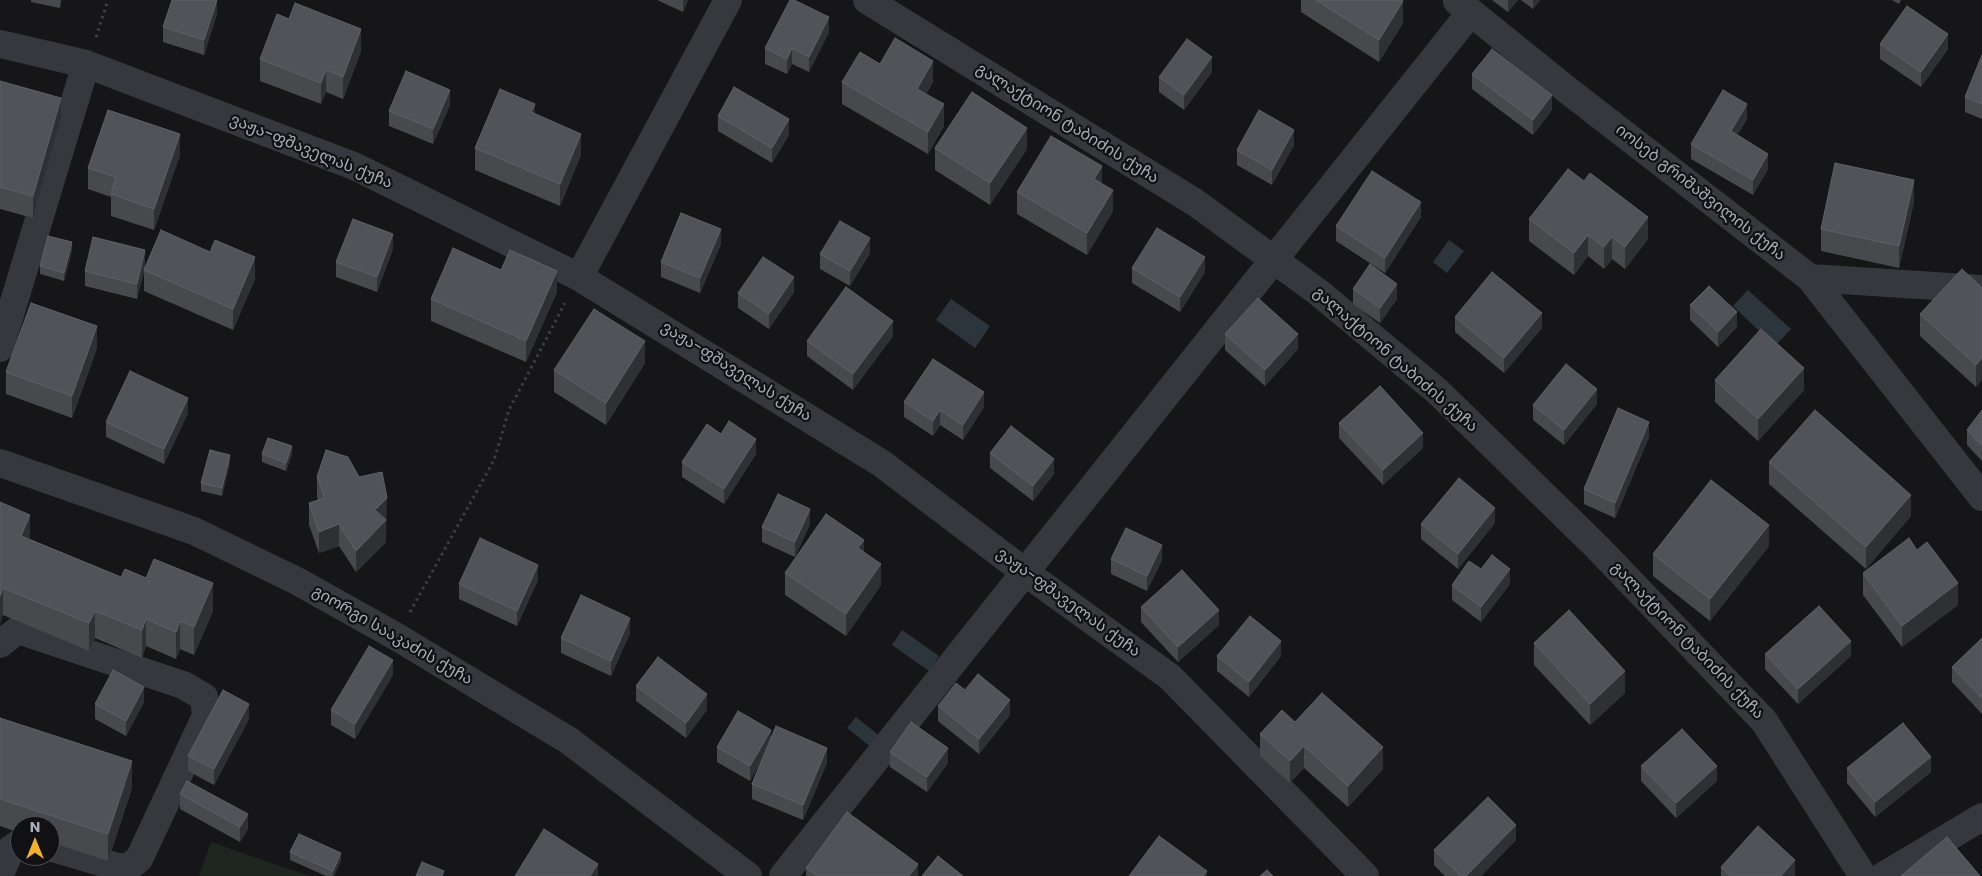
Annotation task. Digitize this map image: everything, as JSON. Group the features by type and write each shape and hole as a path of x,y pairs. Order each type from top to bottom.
{"street":[{"path":"580,277 728,0"},
{"name":"გალაქტიონ ტაბიძის ქუჩა","path":"867,0 1196,203 1318,292 1436,392 1617,568 1764,721 1863,876"},
{"path":"783,876 1274,260 1464,6"},
{"name":"იოსებ გრიშაშვილის ქუჩა","path":"1464,6 1566,89 1810,278 1982,497"},
{"name":"ვაჟა-ფშაველას ქუჩა","path":"0,44 86,64 354,166 580,277 881,463 1026,573 1170,677 1365,876"},
{"path":"0,348 86,64"},
{"path":"1810,278 1982,289"},
{"name":"გიორგი სააკაძის ქუჩა","path":"0,463 194,531 297,581 397,637 568,740 748,876"},
{"path":"0,644 18,630 183,685 204,697 206,716 139,860 129,867 117,867 60,850"},
{"path":"1883,876 1982,817"},
{"path":"0,874 10,851"}],"path":[{"path":"86,64 108,0"},
{"path":"397,637 494,460 508,410 580,277"}],"shaded area":[{"path":"1449,240 1464,251 1447,273 1433,262"},
{"path":"1748,290 1791,329 1775,346 1733,306"},
{"path":"951,299 990,326 975,348 936,320"},
{"path":"902,630 939,656 929,671 892,645"},
{"path":"856,717 881,737 872,748 847,728"},
{"path":"211,842 309,876 199,876"}],"building":[{"path":"172,0 217,0 204,40 163,27"},
{"path":"790,0 794,0 829,17 809,57 792,48 787,59 765,48"},
{"path":"1316,0 1402,0 1403,1 1379,40"},
{"path":"295,3 361,29 343,77 326,70 321,83 260,59 277,14 289,19"},
{"path":"1907,6 1948,34 1921,72 1880,44"},
{"path":"895,38 933,61 917,89 944,104 928,132 842,82 860,52 880,64"},
{"path":"1187,39 1212,57 1184,95 1159,77"},
{"path":"1492,49 1552,95 1533,120 1472,74"},
{"path":"1982,55 1982,104 1965,97"},
{"path":"406,71 450,90 433,129 389,111"},
{"path":"0,81 61,98 33,196 0,187"},
{"path":"734,87 789,119 772,148 718,116"},
{"path":"500,89 535,104 531,112 581,134 560,184 475,148"},
{"path":"1723,90 1747,104 1731,131 1768,154 1753,180 1691,144"},
{"path":"972,92 1027,128 990,183 935,148"},
{"path":"108,110 180,134 154,209 111,194 116,177 88,168"},
{"path":"1259,110 1294,130 1272,170 1237,150"},
{"path":"1051,136 1102,166 1094,179 1113,190 1087,233 1017,192"},
{"path":"1835,163 1914,180 1899,246 1821,229"},
{"path":"1568,169 1584,181 1590,173 1648,217 1625,247 1612,237 1604,247 1588,235 1574,253 1529,219"},
{"path":"1372,171 1421,202 1385,258 1336,226"},
{"path":"681,213 721,229 700,278 661,262"},
{"path":"353,219 393,234 377,277 336,262"},
{"path":"840,221 870,238 850,271 820,254"},
{"path":"1157,228 1205,257 1180,297 1132,268"},
{"path":"161,230 210,252 215,240 255,257 233,309 144,270"},
{"path":"48,236 72,242 64,273 40,266"},
{"path":"93,237 145,250 137,284 85,271"},
{"path":"453,248 501,270 510,250 557,271 526,341 431,299"},
{"path":"763,257 794,277 769,314 738,293"},
{"path":"1370,264 1397,284 1380,308 1353,289"},
{"path":"1962,269 1982,288 1982,358 1976,365 1920,314"},
{"path":"1492,272 1542,313 1504,358 1455,317"},
{"path":"1709,286 1737,312 1718,332 1690,305"},
{"path":"846,287 893,321 853,374 807,341"},
{"path":"1258,298 1298,334 1265,370 1225,334"},
{"path":"31,303 97,326 72,396 6,372"},
{"path":"594,309 645,341 606,403 554,370"},
{"path":"1761,329 1804,368 1758,419 1715,380"},
{"path":"933,359 984,392 963,425 940,410 933,421 904,402"},
{"path":"1566,364 1597,389 1564,430 1533,405"},
{"path":"130,371 188,398 164,449 106,422"},
{"path":"1380,386 1423,433 1383,470 1339,423"},
{"path":"1618,408 1649,422 1615,503 1584,489"},
{"path":"1815,410 1911,495 1866,547 1769,462"},
{"path":"1982,410 1982,446 1967,430"},
{"path":"729,421 756,439 724,489 682,462 707,424 721,434"},
{"path":"1011,426 1054,459 1033,486 990,453"},
{"path":"268,438 292,446 286,463 262,454"},
{"path":"210,450 230,455 222,488 201,483"},
{"path":"326,450 348,457 359,477 382,472 387,498 375,510 386,520 356,551 339,524 319,532 309,503 325,498 317,477"},
{"path":"1459,478 1495,508 1458,554 1421,524"},
{"path":"1711,480 1769,525 1710,599 1653,554"},
{"path":"778,494 810,509 795,542 762,527"},
{"path":"0,502 30,515 21,536 121,577 125,569 146,578 154,559 213,583 194,627 180,621 176,632 146,619 142,630 95,611 89,623 3,588 0,596"},
{"path":"826,514 864,540 858,548 881,564 846,614 785,573"},
{"path":"1126,528 1162,545 1147,576 1111,559"},
{"path":"480,538 538,565 517,611 459,584"},
{"path":"1909,538 1917,550 1927,542 1958,583 1902,626 1863,573"},
{"path":"1492,555 1510,569 1481,607 1452,585 1469,561 1481,569"},
{"path":"1182,570 1219,610 1178,647 1141,607"},
{"path":"581,595 630,618 611,661 561,638"},
{"path":"1819,606 1851,641 1798,689 1765,654"},
{"path":"1569,610 1625,671 1590,704 1534,643"},
{"path":"1250,616 1281,641 1249,682 1217,656"},
{"path":"1982,638 1982,698 1952,667"},
{"path":"369,646 393,660 355,724 331,710"},
{"path":"658,657 707,694 686,723 636,686"},
{"path":"113,670 144,687 126,721 95,704"},
{"path":"978,674 1010,700 979,739 938,706 956,683 965,690"},
{"path":"223,690 249,704 214,769 188,756"},
{"path":"1322,693 1383,747 1348,786 1304,746 1290,761 1260,734 1282,710 1295,722"},
{"path":"738,711 771,730 750,766 717,747"},
{"path":"0,718 132,761 108,834 60,818 60,816 52,816 0,799"},
{"path":"911,722 948,748 927,777 890,752"},
{"path":"1903,723 1931,757 1875,802 1847,768"},
{"path":"776,726 827,748 803,805 752,784"},
{"path":"1682,729 1717,766 1676,803 1641,766"},
{"path":"187,781 248,814 240,827 180,794"},
{"path":"1488,797 1516,825 1466,876 1461,876 1434,850"},
{"path":"847,812 918,864 909,876 818,876 806,868"},
{"path":"1758,826 1795,860 1781,876 1731,876 1721,867"},
{"path":"544,829 598,864 590,876 515,876"},
{"path":"299,834 341,853 333,871 290,852"},
{"path":"1159,836 1207,871 1203,876 1129,876"},
{"path":"1947,837 1980,876 1901,876"},
{"path":"938,856 963,876 922,876"},
{"path":"422,862 444,871 442,876 416,876"},
{"path":"1267,870 1273,876 1260,876"}]}
